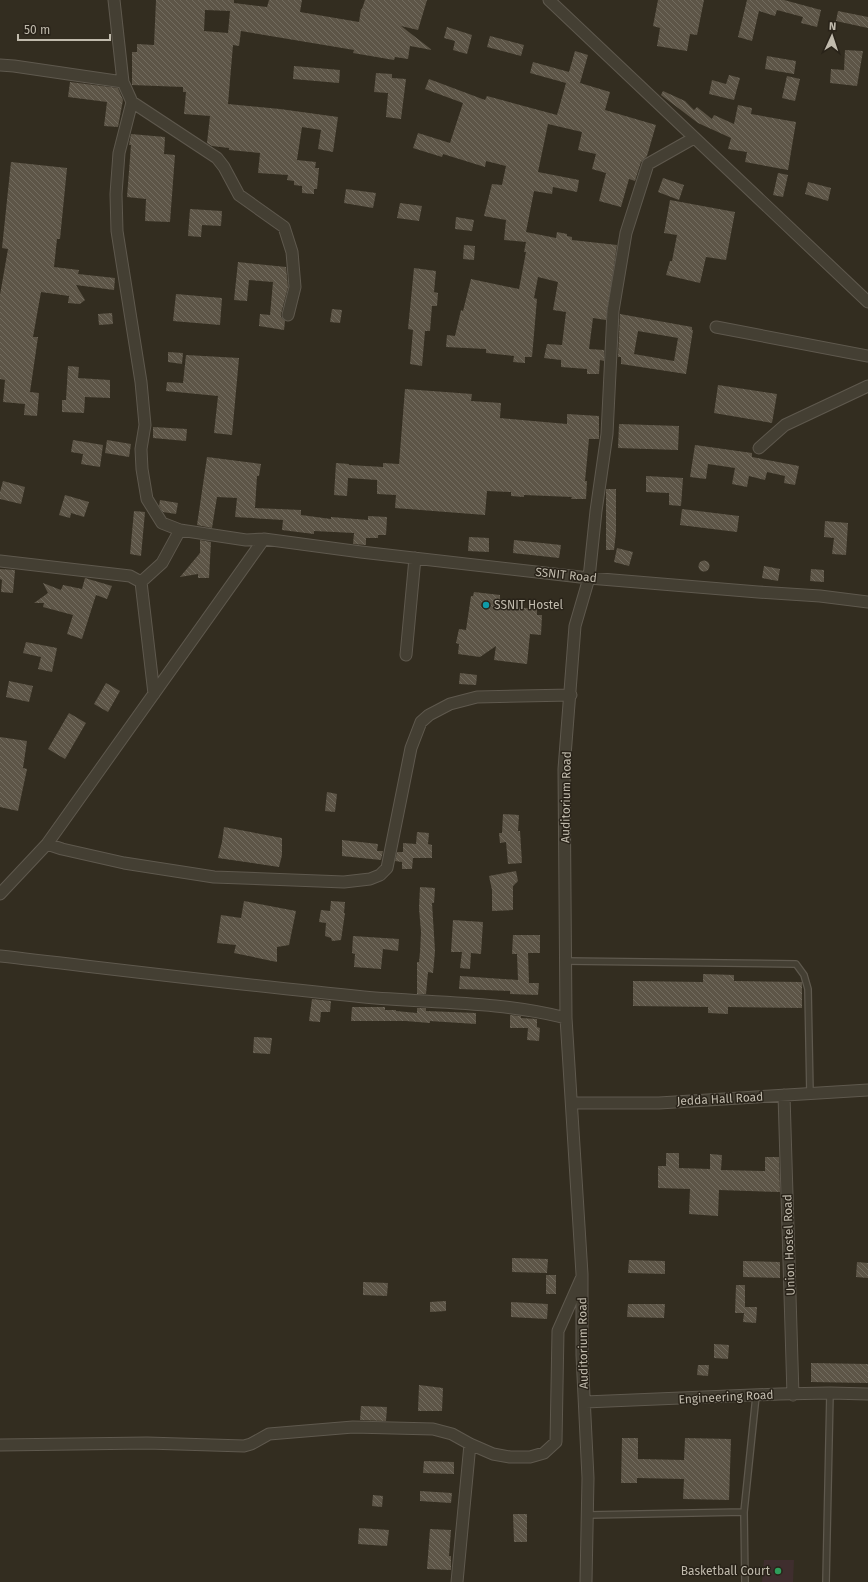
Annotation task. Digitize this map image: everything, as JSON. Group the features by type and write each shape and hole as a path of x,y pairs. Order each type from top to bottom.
{"street":[{"path":"114,0 123,82 132,102 217,158 224,167 239,195 284,227 292,252 295,287 288,315"},
{"path":"549,0 868,302"},
{"path":"0,66 14,66 123,82"},
{"name":"SSNIT Road","path":"132,102 119,153 116,194 117,223 141,382 145,425 141,449 142,469 147,499 162,523 180,530 246,540 264,539 589,578 820,596 868,602"},
{"name":"Auditorium Road","path":"586,1582 588,1478 582,1355 582,1274 566,1018 564,769 571,694 575,626 589,578 596,512 608,434 613,311 626,233 648,164 694,138"},
{"path":"716,327 868,356"},
{"path":"759,448 784,425 868,386"},
{"path":"141,582 162,563 180,530"},
{"path":"1,892 47,844 264,539"},
{"path":"406,655 415,558"},
{"path":"0,560 130,576 141,582"},
{"path":"141,582 154,694"},
{"path":"47,844 62,849 124,863 214,877 344,882 370,879 380,875 388,868 411,748 421,722 429,715 450,704 477,697 571,694"},
{"path":"0,956 329,993 400,1000 497,1006 566,1018"},
{"name":"Jedda Hall Road","path":"572,1103 659,1103 868,1090"},
{"name":"Union Hostel Road","path":"784,1095 793,1395"},
{"path":"0,1445 147,1442 244,1446 251,1444 269,1434 353,1427 433,1429 452,1434 470,1444 494,1454 510,1457 530,1457 544,1452 556,1442 558,1331 582,1274"},
{"name":"Engineering Road","path":"585,1402 830,1393 868,1394"},
{"path":"457,1582 470,1444"}],"lane":[{"path":"566,961 796,964 804,975 808,989 810,1094"},
{"path":"826,1582 830,1393"},
{"path":"745,1582 744,1512 756,1396"},
{"path":"588,1515 744,1512"}],"shaded area":[{"name":"Basketball Court","path":"764,1560 794,1560 793,1582 762,1582"}],"building":[{"path":"156,0 234,0 234,3 267,7 269,0 302,0 300,12 359,22 361,9 365,0 427,0 418,30 401,26 432,50 410,46 408,59 395,57 394,60 353,53 354,50 241,31 239,46 233,45 228,104 338,117 333,152 318,149 321,130 302,127 297,160 316,162 315,168 319,168 317,189 314,189 314,194 302,193 302,186 294,185 294,181 287,180 288,175 258,173 260,153 229,150 229,148 212,146 207,143 210,116 184,114 186,92 183,92 183,87 132,85 132,52 137,52 137,44 154,45","holes":["205,10 230,11 228,33 204,31"]},
{"path":"658,0 704,0 697,35 690,34 687,51 657,46 660,28 653,26"},
{"path":"747,0 784,0 821,10 817,27 801,23 803,17 777,10 775,16 759,11 752,41 738,37"},
{"path":"838,11 868,17 868,28 836,21"},
{"path":"447,27 472,35 467,54 453,50 455,41 444,38"},
{"path":"490,36 524,45 521,56 487,47"},
{"path":"845,50 863,51 857,86 830,83 831,69 844,70"},
{"path":"575,51 588,55 580,83 610,92 605,110 656,125 647,156 641,162 635,181 629,179 621,207 599,201 606,173 592,169 596,154 578,150 582,132 548,124 538,172 579,180 577,192 553,187 552,194 534,191 526,232 556,238 557,232 567,234 567,236 572,237 572,240 617,245 606,320 593,318 589,349 604,350 604,361 600,360 599,374 587,374 587,369 561,367 561,360 544,358 547,344 562,345 566,312 553,310 558,282 538,277 534,298 537,299 532,357 525,357 525,363 513,362 514,356 486,353 486,349 446,347 447,335 455,336 461,310 463,311 471,279 519,289 526,252 524,252 526,242 504,240 506,220 484,216 492,184 502,185 506,166 486,161 485,167 443,154 442,157 413,148 418,133 450,143 463,103 425,89 429,79 485,100 487,96 557,115 566,83 530,73 533,62 569,72"},
{"path":"767,56 796,61 794,74 765,69"},
{"path":"294,66 340,70 339,83 293,79"},
{"path":"376,73 392,74 392,78 406,79 401,119 386,117 388,93 374,92"},
{"path":"729,75 740,78 734,100 709,94 712,80 726,84"},
{"path":"787,76 800,79 795,101 782,98"},
{"path":"70,82 118,88 123,100 118,127 104,126 107,102 68,97"},
{"path":"663,91 685,101 694,110 697,107 712,119 714,115 734,124 738,105 752,108 751,114 796,122 788,170 745,162 747,152 728,149 731,138 698,123 661,95"},
{"path":"131,134 165,137 164,154 175,155 170,222 145,221 146,199 127,197 131,145 129,145"},
{"path":"11,162 67,168 60,239 57,239 54,267 79,270 78,274 115,278 114,290 76,285 85,300 80,304 68,303 69,296 41,292 33,337 38,337 30,392 39,393 37,416 24,415 25,404 3,402 5,380 0,379 0,295 8,249 2,248"},
{"path":"778,173 788,175 783,197 773,195"},
{"path":"663,178 684,185 679,200 658,192"},
{"path":"808,182 831,188 828,201 805,194"},
{"path":"346,189 376,193 373,208 344,203"},
{"path":"670,200 735,212 726,260 706,257 700,283 666,275 670,261 672,261 677,235 664,233"},
{"path":"400,203 422,206 419,221 397,218"},
{"path":"190,209 222,211 221,226 202,225 201,237 188,236"},
{"path":"456,217 474,220 472,231 455,229"},
{"path":"464,245 475,246 474,260 463,259"},
{"path":"238,262 286,267 288,287 281,314 281,317 285,321 284,330 259,326 260,314 270,315 273,282 249,280 247,301 234,300"},
{"path":"414,268 436,271 434,292 438,293 437,306 432,306 430,331 425,331 422,366 410,364 413,330 408,329"},
{"path":"176,294 222,298 220,325 173,321"},
{"path":"332,309 342,310 340,323 330,322"},
{"path":"112,313 113,324 99,325 98,314"},
{"path":"620,314 692,327 693,330 686,374 621,364 621,357 618,357","holes":["638,331 678,338 674,361 634,354"]},
{"path":"168,352 183,353 182,364 168,362"},
{"path":"186,355 239,358 232,435 214,433 218,396 166,391 167,382 183,383"},
{"path":"68,366 79,367 78,378 110,380 110,398 85,397 84,413 62,412 62,400 66,400"},
{"path":"718,385 777,394 772,423 714,413"},
{"path":"405,389 472,394 471,401 501,403 500,418 567,424 567,414 599,416 599,439 589,439 585,481 587,481 586,499 524,495 524,497 511,496 511,492 487,491 485,515 395,508 396,495 377,494 377,480 348,478 347,496 334,495 336,463 383,467 383,463 399,464"},
{"path":"619,424 679,426 678,450 618,448"},
{"path":"153,427 187,429 186,441 153,438"},
{"path":"73,440 103,445 100,467 81,464 83,454 71,452"},
{"path":"107,440 131,444 129,457 105,453"},
{"path":"695,445 752,453 752,457 799,466 795,485 784,483 785,476 767,472 765,480 749,476 747,487 732,484 735,468 708,464 706,479 690,477"},
{"path":"207,457 261,464 259,476 257,476 255,508 301,510 301,515 331,519 331,517 368,520 368,516 387,517 386,535 378,535 378,538 366,538 366,545 353,544 354,533 314,531 314,534 282,530 283,520 235,517 237,498 217,497 212,528 197,525"},
{"path":"646,476 683,478 681,506 669,505 669,493 646,492"},
{"path":"3,481 25,487 21,504 0,499"},
{"path":"606,489 616,489 616,532 614,550 606,550"},
{"path":"65,495 89,502 84,517 71,513 70,518 59,515"},
{"path":"160,500 178,503 176,514 163,512 159,506"},
{"path":"682,509 739,516 737,532 680,525"},
{"path":"134,511 145,512 141,556 130,554"},
{"path":"825,521 848,523 846,555 832,554 834,538 824,537"},
{"path":"469,537 489,538 489,552 468,551"},
{"path":"200,540 211,542 209,578 198,578 198,574 180,577 200,553"},
{"path":"514,540 561,545 559,558 513,553"},
{"path":"617,548 633,552 629,566 614,562"},
{"path":"704,560 708,562 710,566 708,570 704,572 700,570 698,566 700,562"},
{"path":"764,566 780,569 778,581 762,578"},
{"path":"0,569 15,570 13,593 1,592 2,580 0,579"},
{"path":"811,569 824,570 824,582 810,581"},
{"path":"85,578 112,586 107,599 96,595 82,639 67,634 73,615 43,607 44,603 34,603 48,593 43,583 61,590 63,585 82,589"},
{"path":"474,592 500,595 500,600 504,600 503,606 537,609 537,615 542,615 541,635 530,634 527,664 494,660 496,646 480,657 458,654 459,644 456,643 459,629 466,630 471,596 473,596"},
{"path":"26,642 57,648 52,672 38,669 41,657 23,653"},
{"path":"460,673 477,675 476,685 459,684"},
{"path":"9,681 33,686 29,702 6,697"},
{"path":"106,683 120,691 108,712 94,704"},
{"path":"69,713 86,723 65,759 48,749"},
{"path":"0,737 27,741 23,768 27,769 18,811 0,807"},
{"path":"327,792 337,794 335,812 325,811"},
{"path":"503,814 519,815 518,831 520,831 522,863 508,864 506,842 500,843 499,833 502,833"},
{"path":"224,827 282,838 282,855 279,867 218,858"},
{"path":"417,832 429,833 428,844 432,845 432,858 413,858 412,869 402,869 402,862 395,861 397,852 403,852 403,843 416,844"},
{"path":"342,840 378,844 377,851 383,851 381,860 342,856"},
{"path":"516,871 518,881 513,886 513,910 492,911 492,890 489,876"},
{"path":"420,887 435,888 434,903 432,903 435,951 433,973 428,972 426,994 417,994 417,962 419,962 421,932 419,908"},
{"path":"244,901 296,911 289,945 277,947 277,962 234,953 236,945 217,943 221,915 241,918"},
{"path":"331,901 345,902 341,940 332,941 331,938 325,936 326,923 319,922 321,910 330,911"},
{"path":"453,920 483,922 481,954 471,953 470,969 460,968 462,952 451,952"},
{"path":"513,935 540,935 540,953 528,953 529,983 539,983 538,995 510,994 510,991 459,989 460,976 518,980 517,954 512,954"},
{"path":"353,936 399,939 398,951 383,949 381,969 354,967 355,954 352,953"},
{"path":"703,974 734,975 734,981 802,982 802,1008 728,1007 728,1014 708,1013 708,1007 633,1006 633,981 703,982"},
{"path":"312,999 331,1001 330,1012 321,1012 320,1022 309,1021"},
{"path":"352,1007 385,1007 385,1010 417,1013 417,1008 426,1008 426,1011 476,1013 476,1024 430,1021 430,1023 406,1021 351,1021"},
{"path":"510,1015 521,1016 521,1018 537,1019 537,1027 540,1028 539,1041 527,1040 528,1028 510,1028"},
{"path":"254,1037 272,1038 270,1054 253,1053"},
{"path":"666,1153 679,1153 679,1168 710,1169 710,1154 722,1155 721,1170 765,1171 765,1157 779,1157 780,1192 719,1190 718,1216 689,1214 690,1189 658,1188 658,1166 666,1166"},
{"path":"512,1258 548,1259 547,1273 512,1272"},
{"path":"629,1260 665,1261 665,1274 628,1273"},
{"path":"743,1261 780,1262 780,1278 743,1277"},
{"path":"857,1262 868,1263 868,1278 856,1277"},
{"path":"546,1275 556,1275 556,1294 546,1294"},
{"path":"363,1282 388,1283 387,1296 363,1295"},
{"path":"736,1285 745,1285 745,1307 757,1307 756,1323 743,1322 744,1313 735,1313"},
{"path":"446,1301 446,1311 430,1312 430,1302"},
{"path":"511,1302 548,1304 547,1319 511,1317"},
{"path":"628,1304 665,1304 664,1318 627,1317"},
{"path":"714,1344 729,1345 728,1359 714,1358"},
{"path":"811,1363 868,1364 868,1383 811,1382"},
{"path":"698,1365 709,1365 708,1376 697,1375"},
{"path":"419,1385 443,1388 442,1411 418,1411"},
{"path":"361,1406 387,1407 386,1421 360,1420"},
{"path":"622,1438 638,1438 638,1459 684,1460 685,1438 731,1439 729,1500 683,1499 684,1479 637,1478 637,1483 621,1483"},
{"path":"424,1461 454,1462 454,1474 423,1473"},
{"path":"420,1491 452,1493 451,1503 420,1501"},
{"path":"373,1495 383,1496 382,1507 372,1506"},
{"path":"513,1514 527,1514 527,1542 514,1542"},
{"path":"359,1528 389,1530 387,1546 358,1544"},
{"path":"430,1529 451,1530 449,1556 451,1556 451,1570 427,1569"}],"place":[{"name":"SSNIT Hostel","path":"486,605"},
{"name":"Basketball Court","path":"778,1571"}]}
